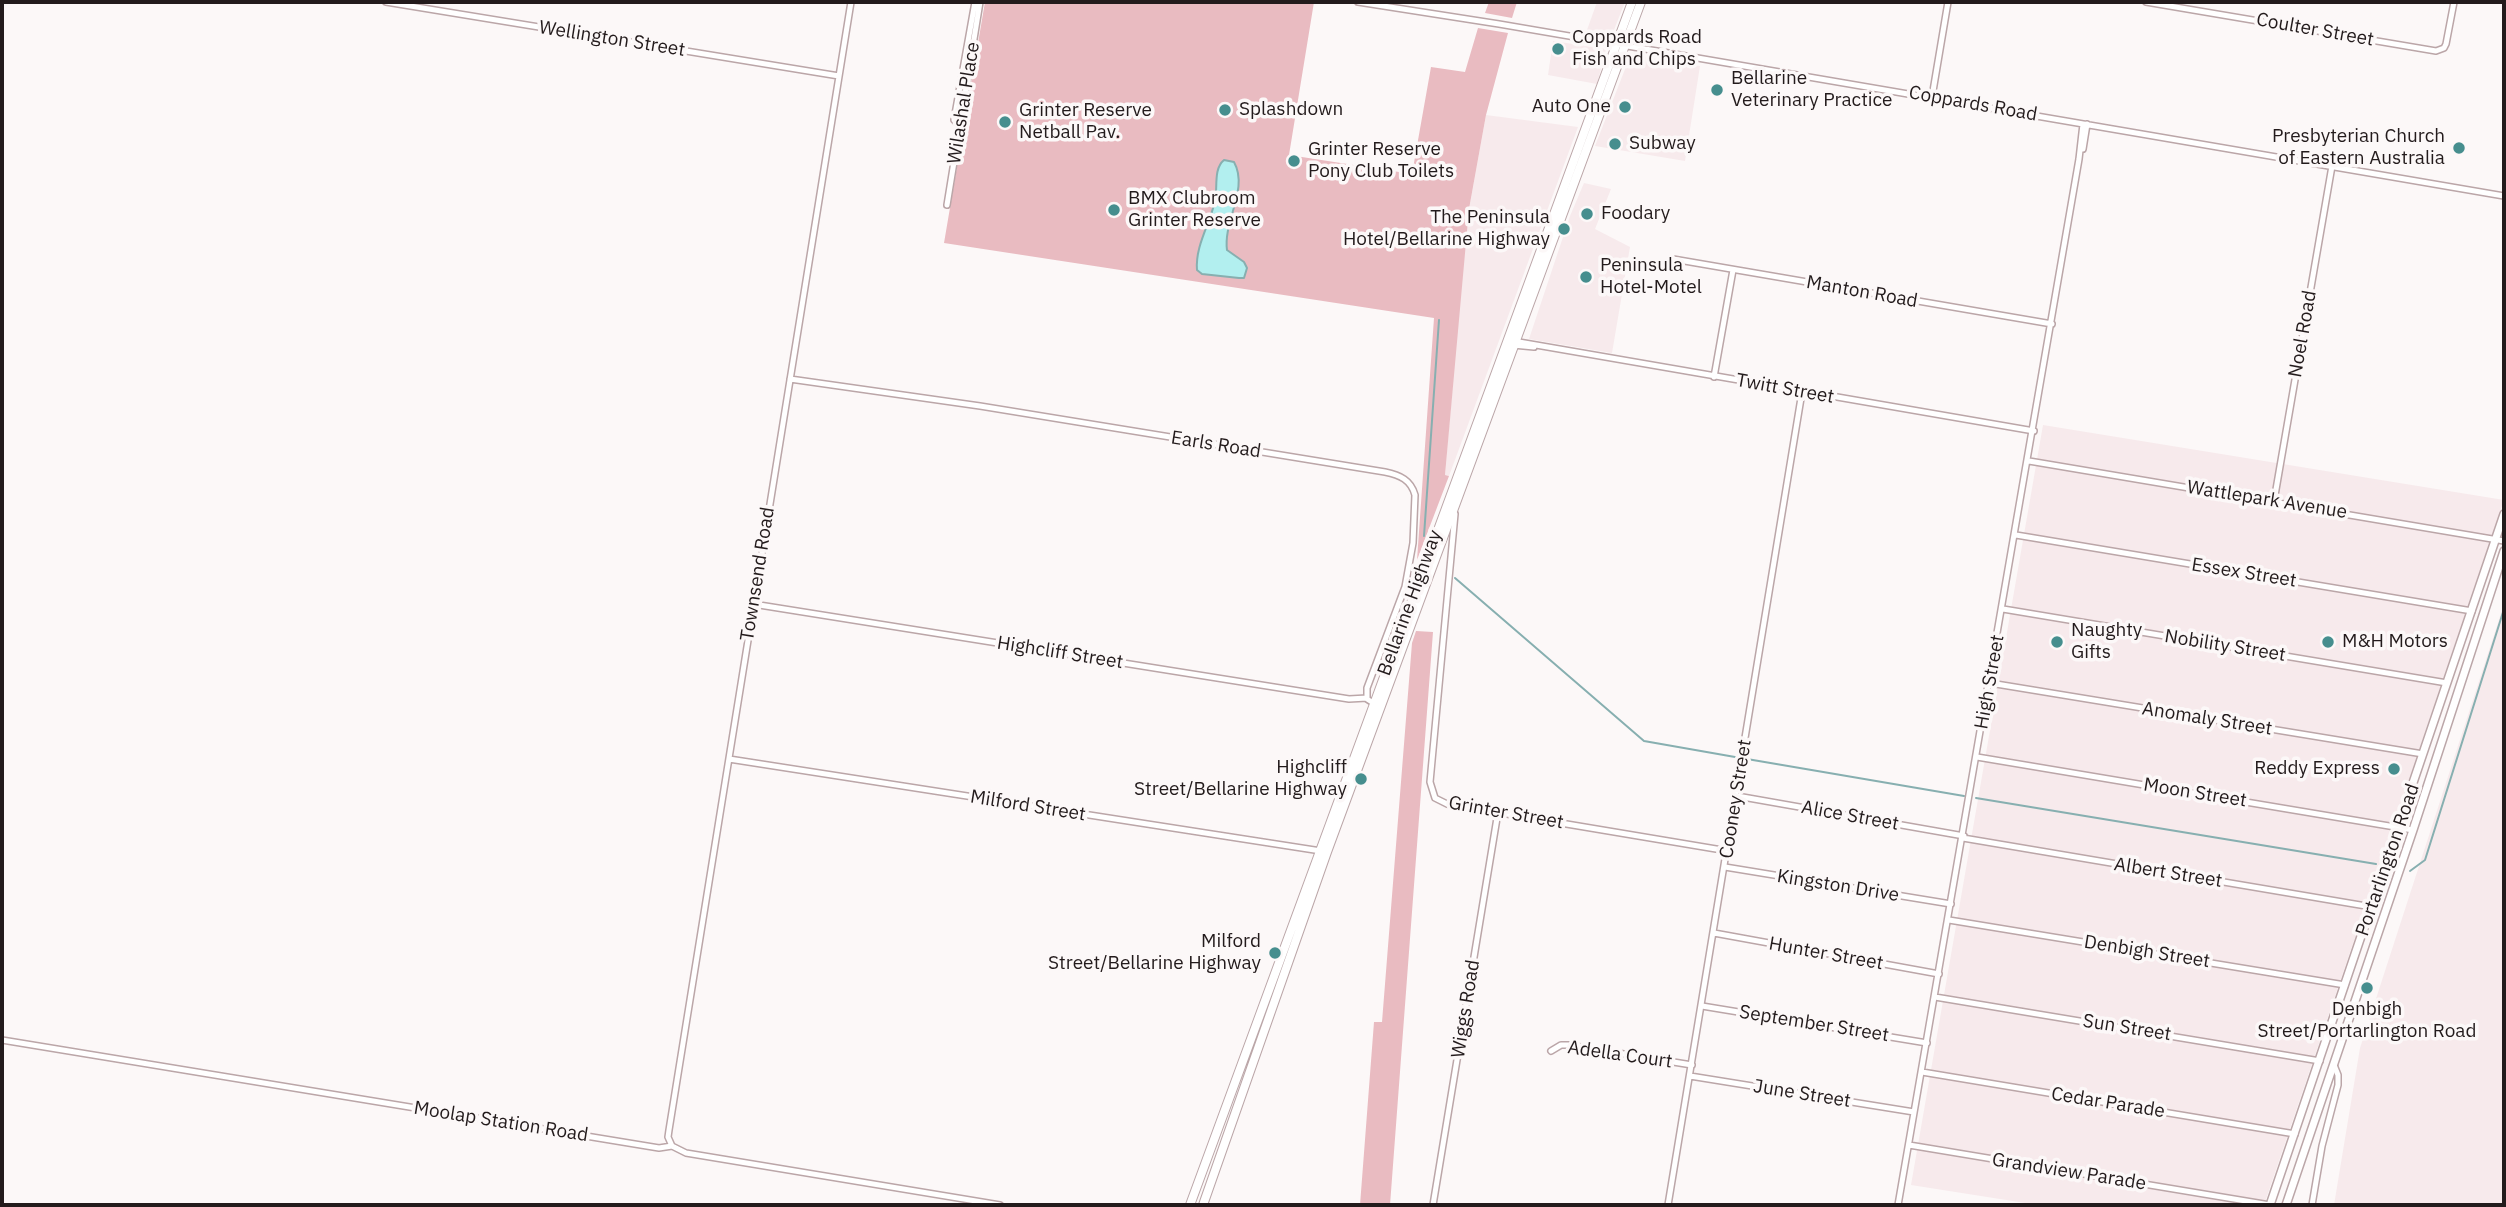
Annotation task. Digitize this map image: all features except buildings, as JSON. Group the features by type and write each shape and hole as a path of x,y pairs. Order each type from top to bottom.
{"highway":[{"name":"Bellarine Highway","path":"1374,703 1442,545 1621,44 1632,2"},
{"name":"Bellarine Highway","path":"1621,44 1641,2"},
{"name":"Bellarine Highway","path":"1203,1205 1374,703 1439,527 1513,343"},
{"path":"1439,527 1442,545"},
{"name":"Bellarine Highway","path":"1190,1205 1323,851"}],"main road":[{"name":"Portarlington Road","path":"2270,1205 2447,683 2500,540 2504,514"},
{"name":"Portarlington Road","path":"2286,1205 2504,551"}],"street":[{"name":"Wellington Street","path":"386,2 839,76"},
{"name":"Townsend Road","path":"672,1146 668,1130 851,2"},
{"path":"960,126 954,120 975,2"},
{"name":"Wilashal Place","path":"947,205 981,2"},
{"name":"Coppards Road","path":"1358,2 1621,44 2504,195"},
{"path":"1405,9 1406,2"},
{"path":"1932,97 1948,2"},
{"name":"Coulter Street","path":"2146,2 2435,51 2443,49 2446,44 2454,2"},
{"name":"High Street","path":"1898,1205 2029,461 2085,124"},
{"name":"Noel Road","path":"2274,501 2332,166"},
{"name":"Manton Road","path":"1673,259 2052,324"},
{"path":"1714,377 1733,270"},
{"name":"Twitt Street","path":"1513,343 2034,432"},
{"name":"Earls Road","path":"790,379 980,406 1402,477 1413,488 1416,505 1410,562 1405,587 1370,678 1374,703"},
{"name":"Cooney Street","path":"1668,1205 1802,392"},
{"name":"Wattlepark Avenue","path":"2029,461 2500,540"},
{"name":"Grinter Street","path":"1455,507 1431,789 1435,797 1443,803 1728,851"},
{"name":"Essex Street","path":"2016,535 2472,611"},
{"name":"Grinter Street","path":"1442,545 1450,565"},
{"name":"Highcliff Street","path":"753,604 1374,703"},
{"name":"Nobility Street","path":"2003,609 2447,683"},
{"name":"Anomaly Street","path":"1990,683 2423,754"},
{"name":"Moon Street","path":"1977,757 2413,830"},
{"name":"Milford Street","path":"729,758 1323,851"},
{"name":"Alice Street","path":"1737,796 1963,837"},
{"name":"Wiggs Road","path":"1433,1205 1498,812"},
{"name":"Albert Street","path":"1963,837 2372,907"},
{"name":"Kingston Drive","path":"1725,867 1951,904"},
{"name":"Denbigh Street","path":"1949,920 2345,985"},
{"name":"Hunter Street","path":"1714,933 1939,974"},
{"name":"Sun Street","path":"1935,997 2320,1061"},
{"name":"September Street","path":"1702,1006 1927,1043"},
{"name":"Moolap Station Road","path":"2,1040 659,1148 672,1146 686,1153 1000,1205"},
{"name":"Adella Court","path":"1551,1051 1561,1045 1692,1065"},
{"path":"2312,1205 2322,1146 2337,1085 2338,1075 2334,1065"},
{"name":"Cedar Parade","path":"1922,1072 2295,1134"},
{"name":"June Street","path":"1690,1076 1914,1112"},
{"name":"Grandview Parade","path":"1909,1145 2270,1205"}],"shaded area":[{"path":"985,2 1314,2 1289,155 1412,174 1431,67 1465,72 1478,28 1508,33 1486,115 1469,209 1445,475 1449,476 1417,560 1434,318 944,243"},
{"path":"1489,2 1517,2 1512,18 1485,13"},
{"path":"1597,2 1625,2 1614,30 1609,35 1587,30"},
{"path":"1553,41 1606,49 1597,84 1548,75"},
{"path":"1634,55 1700,66 1685,161 1595,146 1629,59"},
{"path":"1486,115 1578,127 1449,476 1445,475 1466,226"},
{"path":"1584,183 1611,189 1595,229 1630,247 1612,353 1529,339 1570,216"},
{"path":"2043,425 2504,500 2264,1205 2038,1205 1911,1185"},
{"path":"2504,604 2504,1205 2334,1205 2360,1048"},
{"path":"1416,631 1433,632 1390,1205 1360,1205 1374,1022 1382,1022 1412,643"}],"water":[{"path":"1224,160 1234,162 1239,183 1227,250 1244,262 1247,268 1244,278 1202,274 1197,270 1200,244 1215,201 1218,168"}],"waterway":[{"path":"1424,536 1439,320"},
{"path":"1455,578 1644,741 1735,757"},
{"path":"2410,871 2425,860 2504,609"},
{"path":"1747,759 1964,796"},
{"path":"1976,798 2376,864"}],"place":[{"name":"Coppards Road Fish and Chips","path":"1558,49"},
{"name":"Bellarine Veterinary Practice","path":"1717,90"},
{"name":"Auto One","path":"1625,107"},
{"name":"Splashdown","path":"1225,110"},
{"name":"Grinter Reserve Netball Pav.","path":"1005,122"},
{"name":"Subway","path":"1615,144"},
{"name":"Presbyterian Church of Eastern Australia","path":"2459,148"},
{"name":"Grinter Reserve Pony Club Toilets","path":"1294,161"},
{"name":"BMX Clubroom Grinter Reserve","path":"1114,210"},
{"name":"Foodary","path":"1587,214"},
{"name":"The Peninsula Hotel/Bellarine Highway","path":"1564,229"},
{"name":"Peninsula Hotel-Motel","path":"1586,277"},
{"name":"Naughty Gifts","path":"2057,642"},
{"name":"M&H Motors","path":"2328,642"},
{"name":"Reddy Express","path":"2394,769"},
{"name":"Highcliff Street/Bellarine Highway","path":"1361,779"},
{"name":"Milford Street/Bellarine Highway","path":"1275,953"},
{"name":"Denbigh Street/Portarlington Road","path":"2367,988"}]}
